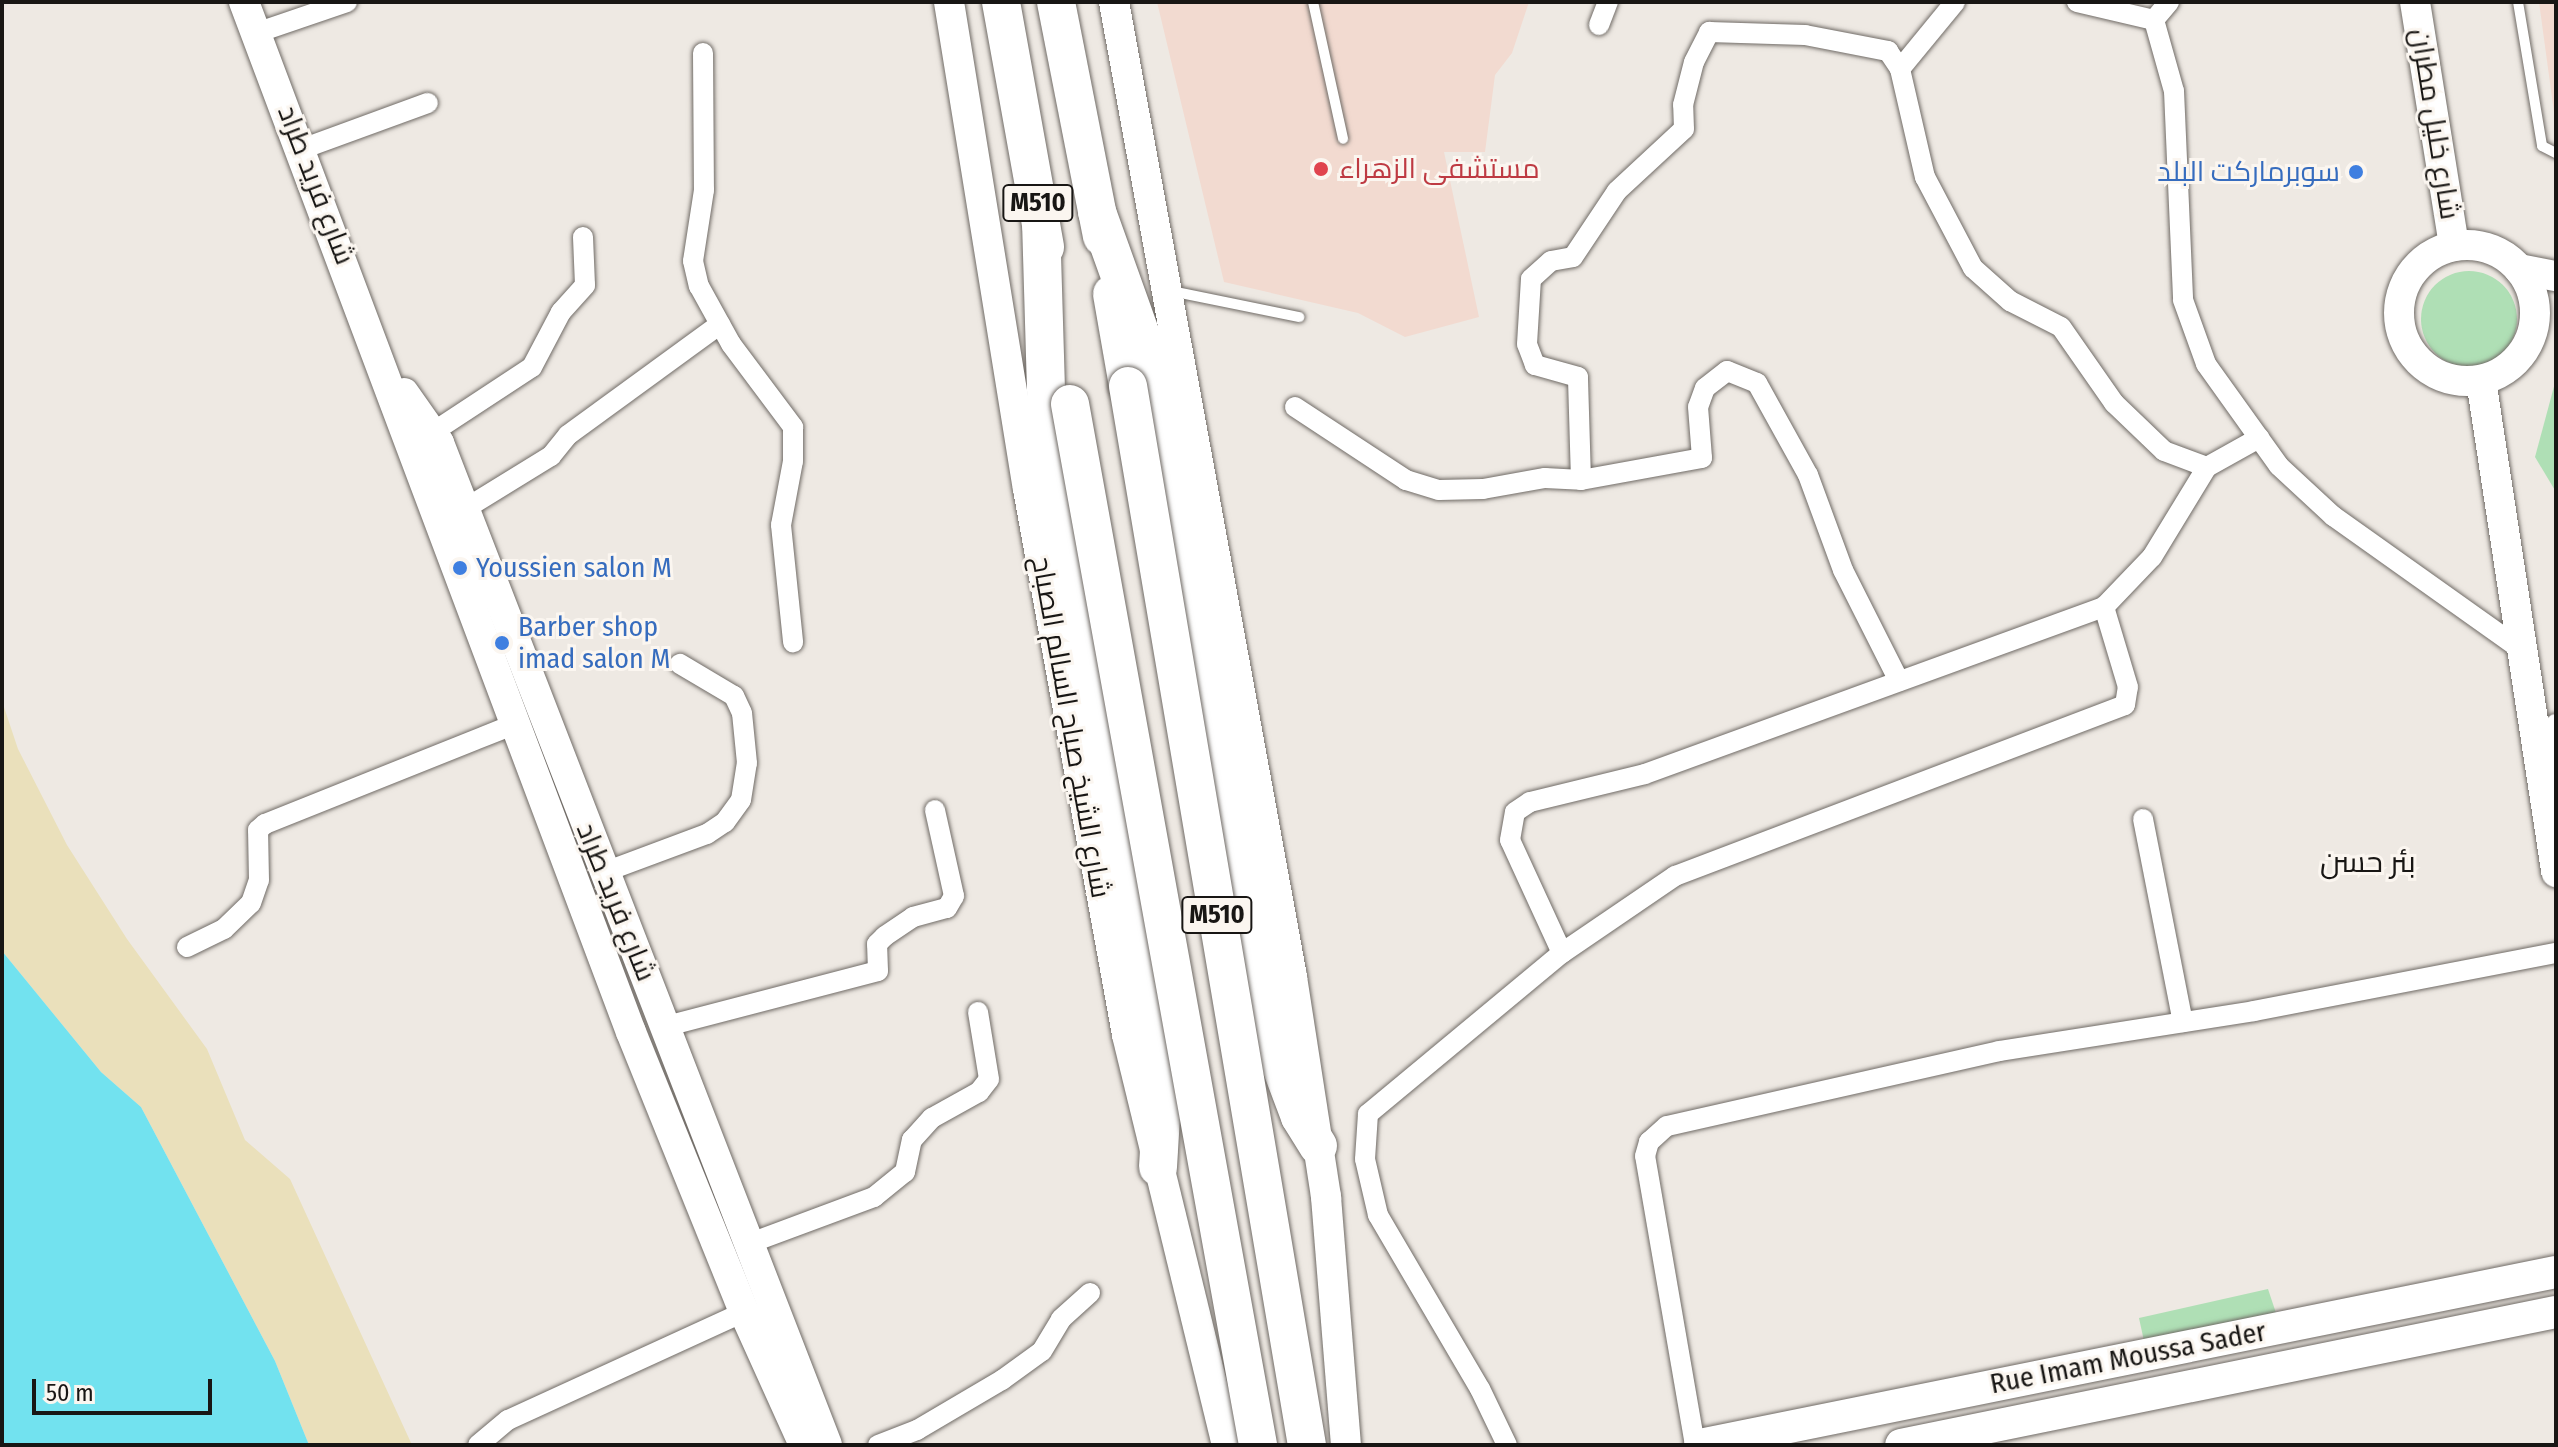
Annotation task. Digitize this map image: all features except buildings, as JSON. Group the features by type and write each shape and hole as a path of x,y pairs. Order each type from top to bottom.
{"highway":[{"name":"شارع الشيخ صباح السالم الصباح","path":"1001,2 1070,404 1258,1445"},
{"name":"M510","path":"1056,2 1128,386 1307,1445"},
{"path":"1097,212 1157,380 1277,1056 1300,1117 1318,1146"},
{"path":"1041,221 1047,423 1162,1101 1158,1167"}],"main road":[{"name":"Rue Imam Moussa Sader","path":"1697,1445 2556,1272"},
{"name":"Rue Imam Moussa Sader","path":"1901,1445 2556,1312"}],"street":[{"name":"شارع فريد طراد","path":"244,2 259,32 386,370 423,438 451,516 667,1026 745,1245 827,1445"},
{"path":"259,32 347,2"},
{"name":"شارع الشيخ صباح السالم الصباح","path":"949,2 1028,489 1127,1035 1227,1445"},
{"path":"1114,2 1168,290 1318,1146 1344,1445 1300,1433 1275,1434 1243,1445"},
{"path":"1599,25 1608,2"},
{"path":"1900,69 1955,2"},
{"path":"2077,2 2154,20"},
{"path":"2154,20 2169,2"},
{"name":"شارع خليل مطران","path":"2415,2 2454,246"},
{"path":"2154,20 2174,91 2177,245 2188,324 2206,364 2279,466 2333,516 2520,649"},
{"path":"1581,480 1578,377 1535,365 1527,344 1531,279 1551,261 1573,257 1617,191 1684,129 1683,105 1694,62 1709,32 1855,42 1888,51 1900,69 1925,177 1973,268 2010,301 2061,327 2114,403 2164,451 2207,467"},
{"path":"703,53 704,190 693,261 699,286 720,324 793,427 793,461 781,525 793,642"},
{"path":"302,149 428,103"},
{"path":"423,438 532,367 561,312 585,285 583,237"},
{"path":"2454,246 2478,246 2501,254 2519,269 2546,313 2512,365 2481,380 2457,381 2434,374 2415,359 2400,326 2402,291 2414,270 2432,254 2454,246"},
{"path":"2519,269 2556,276"},
{"path":"451,516 551,456 568,435 720,324"},
{"path":"1295,407 1406,480 1439,490 1483,489 1545,478 1581,480 1702,458 1699,396 1727,371 1745,374 1768,395 1808,475 1843,570 1899,681"},
{"path":"2481,380 2556,872"},
{"path":"1562,953 1510,840 1515,812 1530,802 1645,774 2104,607 2152,557 2207,467 2259,438"},
{"name":"شارع فريد طراد","path":"451,516 513,725 744,1312 804,1445"},
{"path":"1507,1445 1480,1389 1382,1224 1363,1133 1380,1101 1562,953 1700,864 2125,705 2128,687 2104,607"},
{"path":"602,873 707,834 725,822 741,800 747,763 742,713 734,696 680,664"},
{"path":"2540,776 2556,724"},
{"path":"187,947 224,929 251,903 259,880 258,830 265,824 513,725"},
{"path":"667,1026 878,971 877,944 885,936 913,917 947,908 954,896 935,810"},
{"path":"2143,819 2183,1022"},
{"path":"1697,1445 1648,1183 1645,1156 1656,1132 1999,1051 2183,1022 2556,953"},
{"path":"745,1245 874,1197 905,1172 912,1140 932,1118 979,1092 989,1079 978,1012"},
{"path":"878,1445 917,1430 1002,1380 1042,1351 1061,1319 1090,1293"},
{"path":"478,1445 508,1420 744,1312"}],"lane":[{"path":"1313,2 1343,139"},
{"path":"2518,2 2542,146 2556,153"},
{"path":"1168,290 1299,317"}],"shaded area":[{"name":"مستشفى الزهراء","path":"1157,2 1529,2 1512,53 1495,75 1485,152 1444,152 1479,317 1405,337 1358,313 1224,282"},
{"path":"2539,2 2556,2 2556,127"}],"green space":[{"path":"2469,271 2487,275 2503,285 2513,301 2517,319 2513,337 2503,353 2487,363 2469,367 2451,363 2435,353 2425,337 2421,319 2425,301 2435,285 2451,275"},
{"path":"2556,379 2556,492 2535,457"},
{"path":"2268,1289 2278,1319 2144,1341 2139,1318"}],"sand":[{"path":"2,701 18,749 67,845 127,939 207,1049 245,1140 290,1179 412,1445 309,1445 275,1361 141,1107 101,1072 2,951"}],"water":[{"path":"2,951 101,1072 141,1107 275,1361 309,1445 2,1445"}],"place":[{"name":"مستشفى الزهراء","path":"1321,169"},
{"name":"سوبرماركت البلد","path":"2356,172"},
{"name":"Youssien salon M","path":"460,568"},
{"name":"Barber shop imad salon M","path":"502,643"}],"district":[{"name":"بئر حسن","path":"2368,862"}]}
